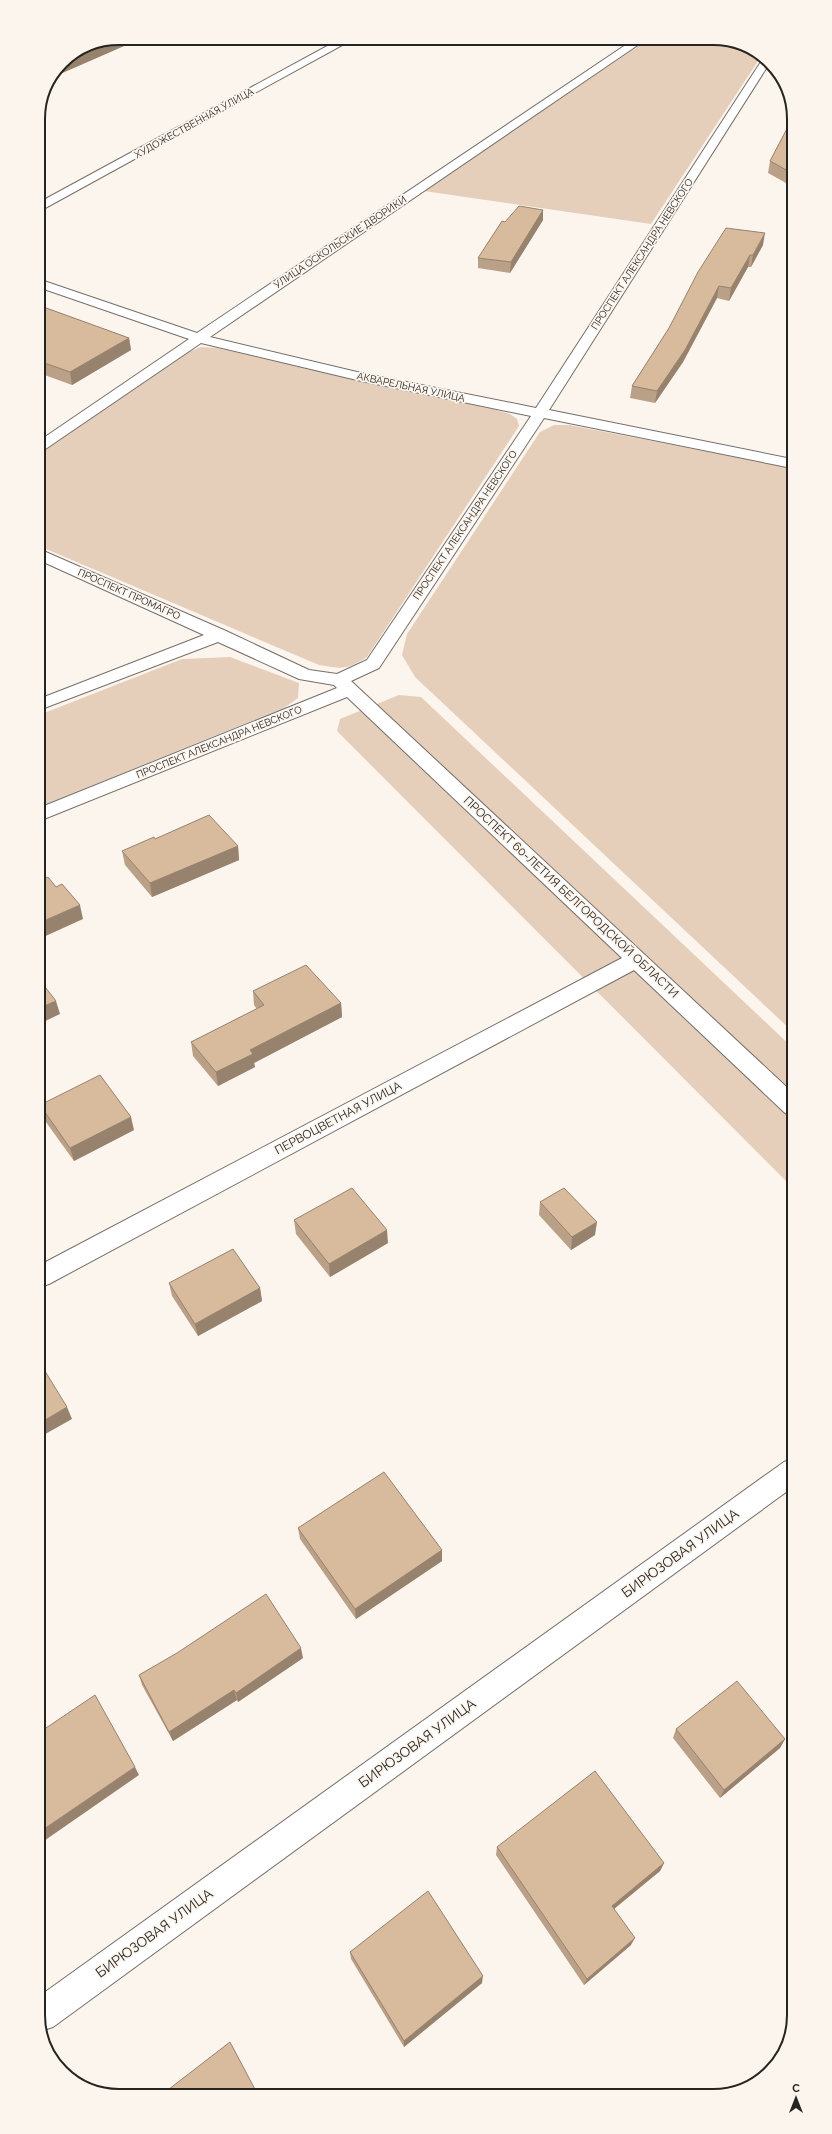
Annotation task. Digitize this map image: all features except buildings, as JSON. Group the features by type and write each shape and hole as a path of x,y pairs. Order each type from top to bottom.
{"street":[{"name":"ХУДОЖЕСТВЕННАЯ УЛИЦА","path":"45,204 337,45"},
{"name":"УЛИЦА ОСКОЛЬСКИЕ ДВОРИКИ","path":"45,443 633,45"},
{"name":"ПРОСПЕКТ АЛЕКСАНДРА НЕВСКОГО","path":"45,812 344,684 373,664 539,414 763,64"},
{"name":"АКВАРЕЛЬНАЯ УЛИЦА","path":"45,285 199,338 357,376 787,463"},
{"name":"ПРОСПЕКТ ПРОМАГРО","path":"45,557 220,635 305,675 344,684"},
{"path":"45,703 220,635"},
{"name":"ПРОСПЕКТ 60-ЛЕТИЯ БЕЛГОРОДСКОЙ ОБЛАСТИ","path":"344,684 787,1101"},
{"name":"ПЕРВОЦВЕТНАЯ УЛИЦА","path":"45,1274 637,959"},
{"name":"БИРЮЗОВАЯ УЛИЦА","path":"45,2012 787,1475"}],"shaded area":[{"path":"640,45 727,46 746,53 758,60 651,224 424,191"},
{"path":"201,347 217,348 493,409 510,414 517,419 519,426 367,657 349,666 339,668 319,665 45,549 45,448 188,352"},
{"path":"554,425 569,425 787,467 787,1026 415,677 402,655 407,634 540,432"},
{"path":"230,657 299,683 298,698 284,708 45,805 45,713 182,659"},
{"path":"399,695 421,697 787,1042 787,1182 337,731 340,719"}]}
